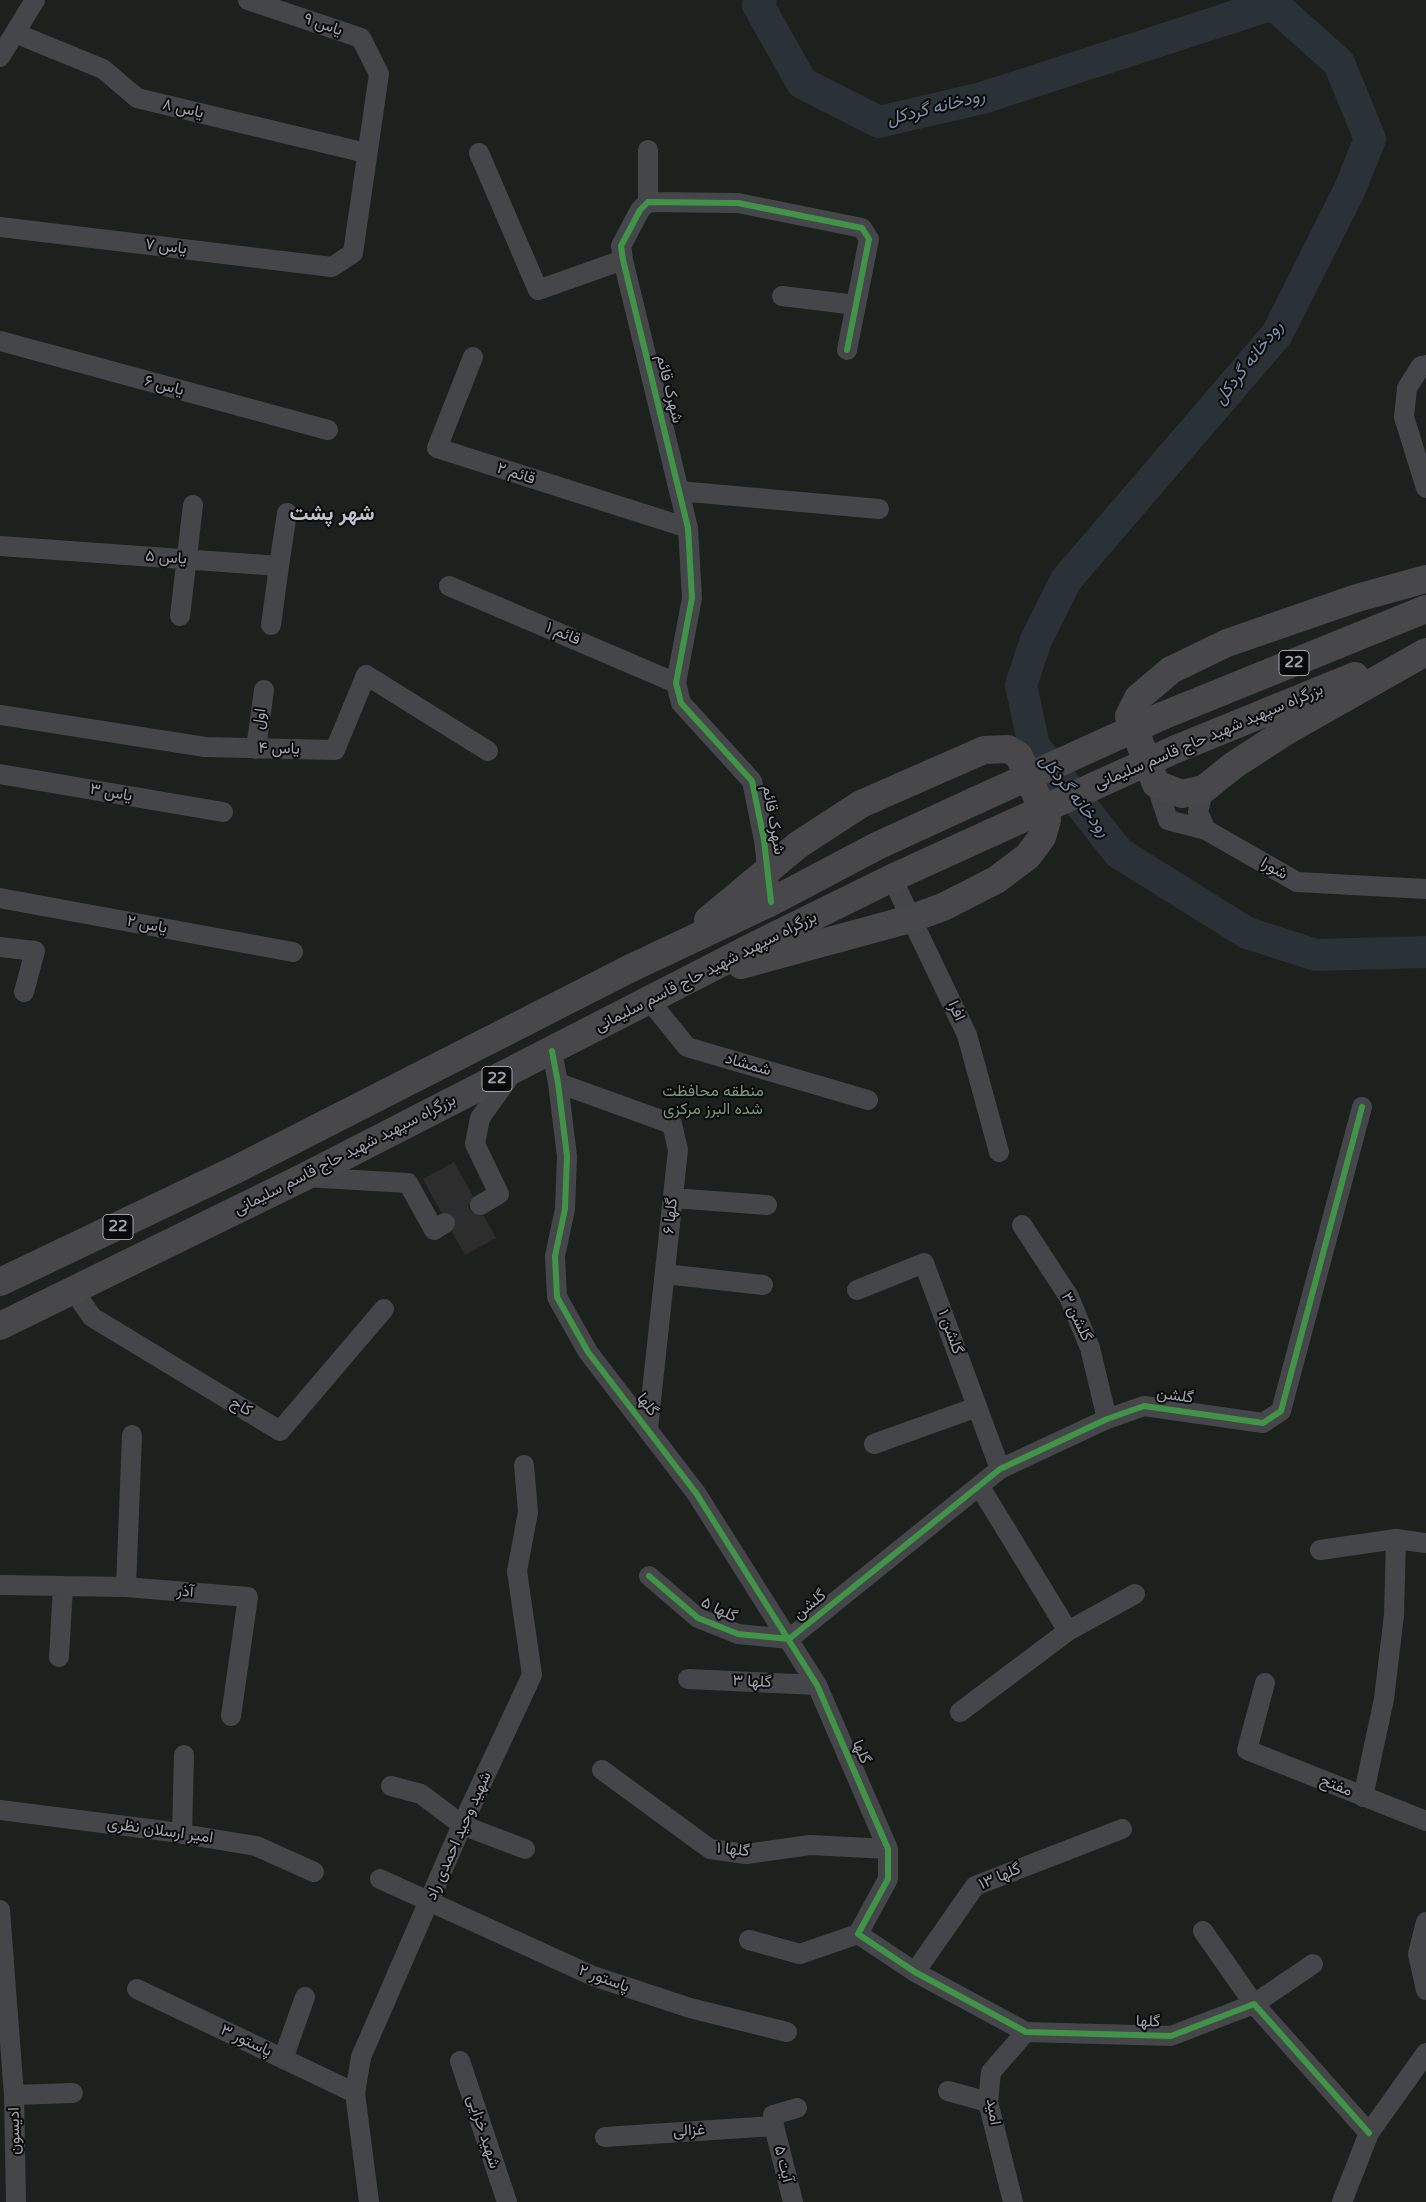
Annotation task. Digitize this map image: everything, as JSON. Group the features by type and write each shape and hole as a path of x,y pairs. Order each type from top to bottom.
{"highway":[{"path":"1426,579 1357,598 1236,639 1171,670 1138,698 1128,716 1156,784 1182,794 1204,789 1234,766 1288,730 1426,652"},
{"name":"بزرگراه سپهبد شهید حاج قاسم سلیمانی","path":"0,1282 235,1170 674,948 771,902 877,846 1162,716 1426,609"},
{"name":"بزرگراه سپهبد شهید حاج قاسم سلیمانی","path":"0,1326 304,1177 552,1052 694,977 892,878 1176,749 1426,646"},
{"path":"674,948 768,872 798,845 861,804 984,750 1008,749 1019,756 1047,820 1042,837 1028,856 996,880 943,906 910,919 819,946 694,977"}],"street":[{"path":"0,56 35,0"},
{"name":"یاس ۹","path":"248,0 361,38 379,74 366,152"},
{"name":"یاس ۸","path":"15,33 103,69 137,98 366,152"},
{"path":"648,150 648,202 738,203 862,228 869,239 847,350"},
{"name":"یاس ۷","path":"0,227 332,267 352,252 366,152"},
{"path":"479,154 538,290 623,260"},
{"name":"شهرک قائم","path":"648,202 640,210 621,246 688,528 692,598 676,682 680,703 752,780 768,872 771,902"},
{"path":"782,296 856,305"},
{"name":"یاس ۶","path":"0,341 328,430"},
{"name":"قائم ۲","path":"473,357 437,448 688,528"},
{"path":"1426,365 1421,366 1407,388 1404,417 1426,488"},
{"path":"679,491 879,509"},
{"path":"180,616 185,559 193,506"},
{"path":"270,625 287,513"},
{"name":"یاس ۵","path":"0,546 279,566"},
{"name":"قائم ۱","path":"449,586 676,682"},
{"name":"یاس ۴","path":"0,716 205,747 335,750 366,675 488,751"},
{"name":"اول","path":"256,749 264,690"},
{"name":"یاس ۳","path":"0,774 223,812"},
{"name":"شورا","path":"1156,784 1168,820 1206,830 1297,882 1426,888"},
{"path":"1204,789 1198,812 1206,830"},
{"name":"افرا","path":"892,878 967,1035 999,1152"},
{"name":"یاس ۲","path":"0,898 293,952"},
{"path":"0,947 35,951 24,992"},
{"name":"شمشاد","path":"649,1000 687,1047 868,1100"},
{"name":"گلها","path":"552,1052 558,1083 567,1156 565,1209 555,1256 557,1297 588,1352 696,1492 817,1685 888,1849 888,1879 858,1934 915,1972 1026,2032 1171,2036 1254,2004 1313,1964"},
{"path":"480,1205 499,1194 475,1144 480,1118 514,1070"},
{"name":"گلها ۶","path":"558,1083 672,1124 678,1150 648,1428"},
{"name":"گلشن","path":"789,1639 1000,1469 1107,1420 1144,1406 1263,1423 1281,1411 1362,1107"},
{"path":"304,1177 408,1183 434,1230 445,1223"},
{"path":"673,1198 767,1205"},
{"name":"گلشن ۳","path":"1022,1225 1069,1297 1090,1348 1107,1420"},
{"name":"گلشن ۱","path":"857,1290 924,1263 1000,1469"},
{"path":"665,1274 763,1285"},
{"name":"کاج","path":"74,1291 92,1317 280,1431 384,1309"},
{"path":"874,1444 977,1407"},
{"path":"126,1587 132,1435"},
{"name":"شهید وحید احمدی راد","path":"369,2202 356,2093 361,2057 430,1904 462,1825 532,1675 517,1571 528,1512 524,1465"},
{"path":"980,1487 1068,1631"},
{"path":"1363,1797 1384,1699 1394,1614 1396,1539"},
{"path":"1320,1550 1396,1539 1426,1543"},
{"name":"گلها ۵","path":"649,1576 698,1618 738,1634 789,1639"},
{"name":"آذر","path":"0,1585 126,1587 248,1597 231,1716"},
{"path":"59,1657 63,1586"},
{"path":"960,1712 1068,1631 1135,1594"},
{"name":"گلها ۳","path":"688,1679 817,1685"},
{"name":"مفتح","path":"1265,1682 1247,1750 1426,1821"},
{"path":"182,1834 184,1755"},
{"name":"گلها ۱","path":"602,1770 710,1849 746,1854 810,1845 888,1849"},
{"path":"391,1786 421,1794 462,1825 526,1849"},
{"name":"امیر ارسلان نظری","path":"0,1810 182,1834 256,1846 314,1872"},
{"name":"گلها ۱۳","path":"915,1972 975,1886 1122,1828"},
{"name":"پاستور ۲","path":"380,1880 593,1976 690,2008 787,2032"},
{"name":"ادیسون","path":"0,1910 14,2094 16,2202"},
{"path":"1426,1922 1418,1954 1426,1990"},
{"path":"1203,1931 1254,2004 1369,2133"},
{"path":"749,1940 800,1954 858,1934"},
{"name":"پاستور ۳","path":"137,1989 356,2093"},
{"path":"283,2059 305,1997"},
{"name":"امید","path":"1013,2202 988,2102 991,2072 1026,2032"},
{"path":"1342,2202 1369,2133 1426,2053"},
{"name":"شهید خزایی","path":"460,2061 507,2202"},
{"path":"948,2091 988,2102"},
{"path":"14,2094 73,2093"},
{"path":"774,2126 773,2115 797,2108"},
{"name":"غزالی","path":"605,2136 774,2126"},
{"name":"آیت ۵","path":"774,2126 793,2202"}],"green space":[{"name":"منطقه محافظت شده البرز مرکزی","path":"0,0 1426,0 1426,2202 0,2202"}],"building":[{"path":"454,1162 473,1196 468,1205 470,1210 475,1215 484,1216 496,1238 465,1255 452,1232 457,1223 455,1217 450,1212 441,1212 423,1179"}],"waterway":[{"name":"رودخانه گردکل","path":"761,0 758,5 802,83 879,122 982,98 1273,4 1339,63 1370,139 1349,191 1277,334 1066,580 1036,640 1021,685 1034,746 1119,853 1247,933 1316,955 1426,952"}],"tunnel":[{"path":"445,1223 480,1205"}],"cycle path":[{"path":"771,902 764,840 752,781 681,703 676,683 692,598 688,528 623,260 621,246 640,210 648,202 738,203 862,228 869,239 847,350"},
{"path":"552,1051 567,1156 565,1209 555,1256 557,1297 588,1352 696,1493 817,1685 888,1849 888,1879 858,1934 915,1972 1026,2032 1171,2036 1254,2004 1369,2133"},
{"path":"649,1576 698,1618 738,1634 789,1639 1000,1469 1107,1419 1144,1406 1263,1423 1281,1411 1362,1107"}],"district":[{"name":"شهر پشت","path":"332,514"}]}
